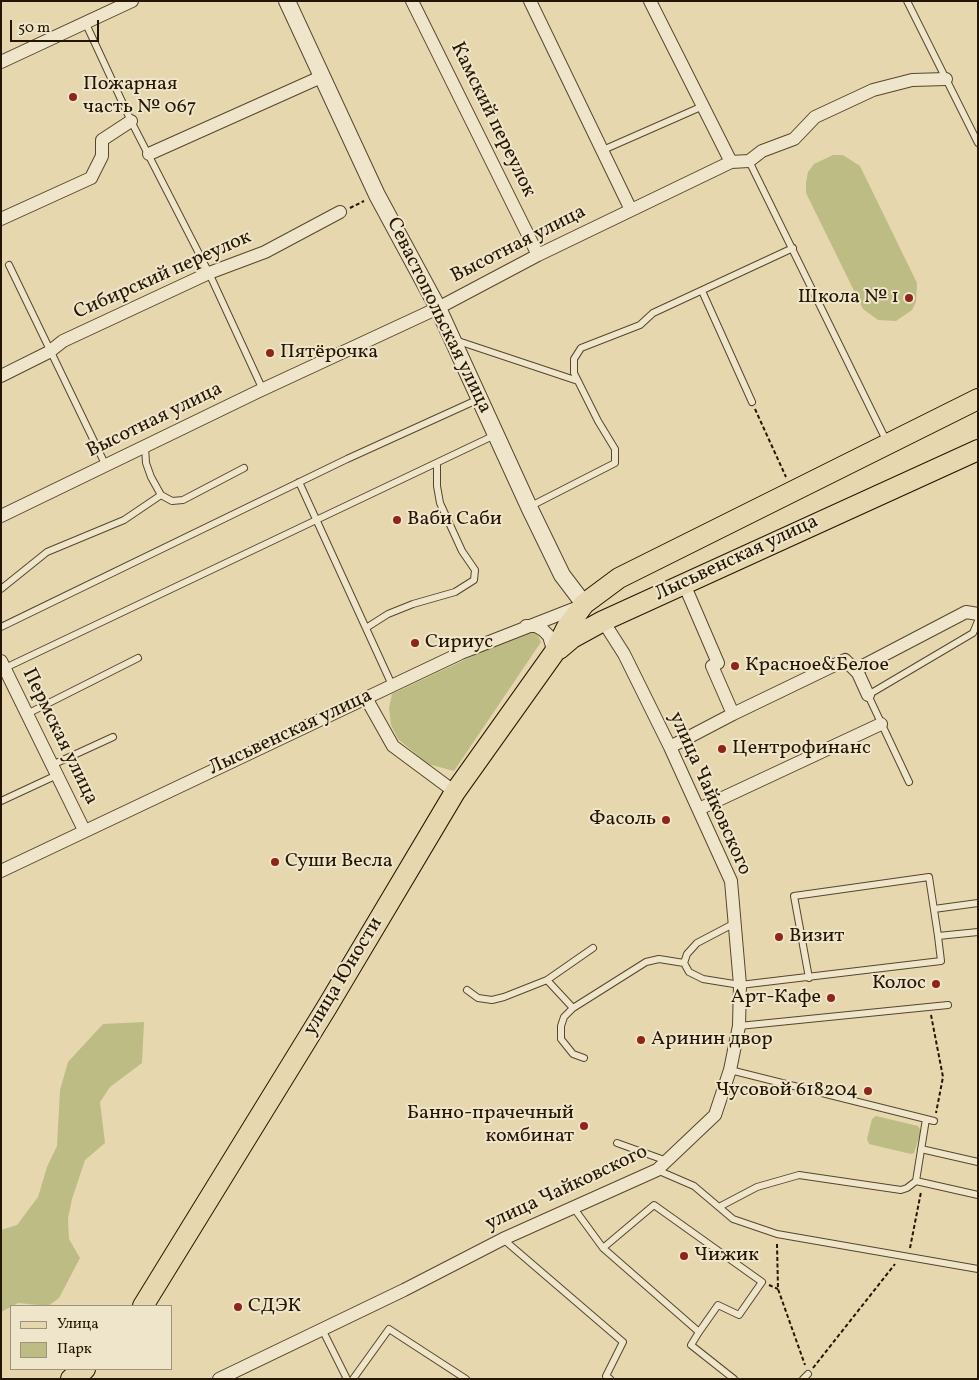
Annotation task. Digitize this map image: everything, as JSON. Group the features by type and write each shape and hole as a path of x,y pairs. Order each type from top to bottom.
{"main road":[{"name":"Лысьвенская улица","path":"554,653 567,628 584,604 619,578 978,399"},
{"name":"Лысьвенская улица","path":"554,653 572,638 603,621 978,450"},
{"name":"Севастопольская улица","path":"584,604 603,621"},
{"name":"улица Юности","path":"144,1305 327,1007 455,792 554,653"},
{"path":"71,1379 84,1370"}],"street":[{"path":"1,62 132,1"},
{"name":"Севастопольская улица","path":"287,1 377,195 438,308 528,507 562,575 584,604"},
{"name":"Камский переулок","path":"412,1 538,255"},
{"path":"530,1 631,210"},
{"path":"650,1 731,162"},
{"path":"149,154 321,77"},
{"path":"749,162 762,151 794,139 815,117 873,90 912,80 946,79"},
{"path":"1,219 91,178 102,156 102,140 131,121"},
{"name":"Высотная улица","path":"1,516 438,308 538,255 731,162 749,162"},
{"name":"Сибирский переулок","path":"1,376 49,352 63,341 209,274 265,252 340,212"},
{"path":"684,584 718,663 712,666 733,714"},
{"name":"Лысьвенская улица","path":"1,870 392,685 526,626 584,604"},
{"path":"855,670 966,612 978,614"},
{"name":"улица Чайковского","path":"219,1379 404,1290 503,1239 657,1170 714,1116 730,1070 739,1026 740,986 731,881 670,747 624,654 603,621"},
{"path":"526,626 536,626 543,630 548,636 554,653"},
{"path":"670,747 733,714 845,660 855,670 868,695"},
{"name":"Пермская улица","path":"3,664 84,830"},
{"path":"366,698 393,746 455,792"},
{"path":"699,809 881,724"}],"lane":[{"path":"908,1 978,143"},
{"path":"86,24 131,121 209,274 263,390"},
{"path":"603,150 703,106"},
{"path":"749,162 793,248 887,443"},
{"path":"528,507 615,463 615,449 598,421 574,373 574,359 581,348 640,325 653,313 793,248"},
{"path":"9,265 49,352 106,466"},
{"path":"702,291 752,402"},
{"path":"452,338 578,381"},
{"path":"1,626 299,482 479,399"},
{"path":"3,664 316,520 495,435"},
{"path":"145,447 146,463 161,495 172,501 183,500 244,468"},
{"path":"366,628 388,614 413,604 455,592 474,580 475,570 462,551 440,503 437,486 437,462"},
{"path":"299,482 392,685"},
{"path":"1,589 47,552 124,520 161,495"},
{"path":"909,782 868,695 973,633 978,621"},
{"path":"27,714 138,658"},
{"path":"1,801 113,737"},
{"path":"736,922 697,943 686,954 684,963 689,972 703,979 740,986 809,978 941,961 929,877 794,896 809,978"},
{"path":"934,909 978,903"},
{"path":"938,936 978,932"},
{"path":"468,990 478,998 492,1000 548,980 593,948"},
{"path":"584,1058 574,1054 562,1039 561,1026 564,1017 572,1008 646,962 659,959 684,963"},
{"path":"548,980 572,1008"},
{"path":"739,1026 948,1006"},
{"path":"730,1070 934,1121"},
{"path":"719,1208 757,1187 799,1175 901,1190 907,1188 916,1181 926,1119"},
{"path":"617,1143 668,1161"},
{"path":"921,1149 978,1162"},
{"path":"657,1170 694,1186 733,1219 777,1234 978,1269"},
{"path":"916,1181 978,1195"},
{"path":"603,1248 654,1205 762,1282 739,1315 718,1305 691,1345 734,1379"},
{"path":"573,1207 603,1248 699,1332"},
{"path":"503,1239 623,1342 606,1376 610,1379"},
{"path":"322,1329 347,1379"},
{"path":"353,1379 388,1329 466,1379"}],"path":[{"path":"340,212 377,195"},
{"path":"752,402 793,491"},
{"path":"930,1007 943,1077 934,1121"},
{"path":"806,1376 902,1255 911,1248 922,1188"},
{"path":"777,1234 778,1289 806,1376"}],"green space":[{"path":"833,155 843,155 860,166 917,283 916,302 912,310 896,321 878,320 863,309 806,193 808,172 814,164"},
{"path":"526,631 536,631 541,642 454,771 428,764 398,739 391,725 389,708 392,694"},
{"path":"144,1022 142,1063 110,1087 100,1102 105,1143 85,1160 72,1199 68,1218 69,1239 80,1258 59,1298 49,1305 18,1303 10,1305 10,1307 1,1312 1,1230 17,1225 38,1197 47,1167 57,1146 60,1090 68,1062 103,1024"},
{"path":"876,1116 918,1126 921,1131 914,1153 911,1154 869,1144 867,1139 872,1119"}],"place":[{"name":"Пожарная часть № 067","path":"73,97"},
{"name":"Школа № 1","path":"909,298"},
{"name":"Пятёрочка","path":"270,353"},
{"name":"Ваби Саби","path":"397,520"},
{"name":"Сириус","path":"415,643"},
{"name":"Красное&Белое","path":"735,666"},
{"name":"Центрофинанс","path":"722,749"},
{"name":"Фасоль","path":"666,820"},
{"name":"Суши Весла","path":"275,862"},
{"name":"Визит","path":"779,937"},
{"name":"Колос","path":"936,984"},
{"name":"Арт-Кафе","path":"831,998"},
{"name":"Аринин двор","path":"641,1040"},
{"name":"Чусовой 618204","path":"868,1091"},
{"name":"Банно-прачечный комбинат","path":"584,1126"},
{"name":"Чижик","path":"684,1256"},
{"name":"СДЭК","path":"238,1307"}]}
